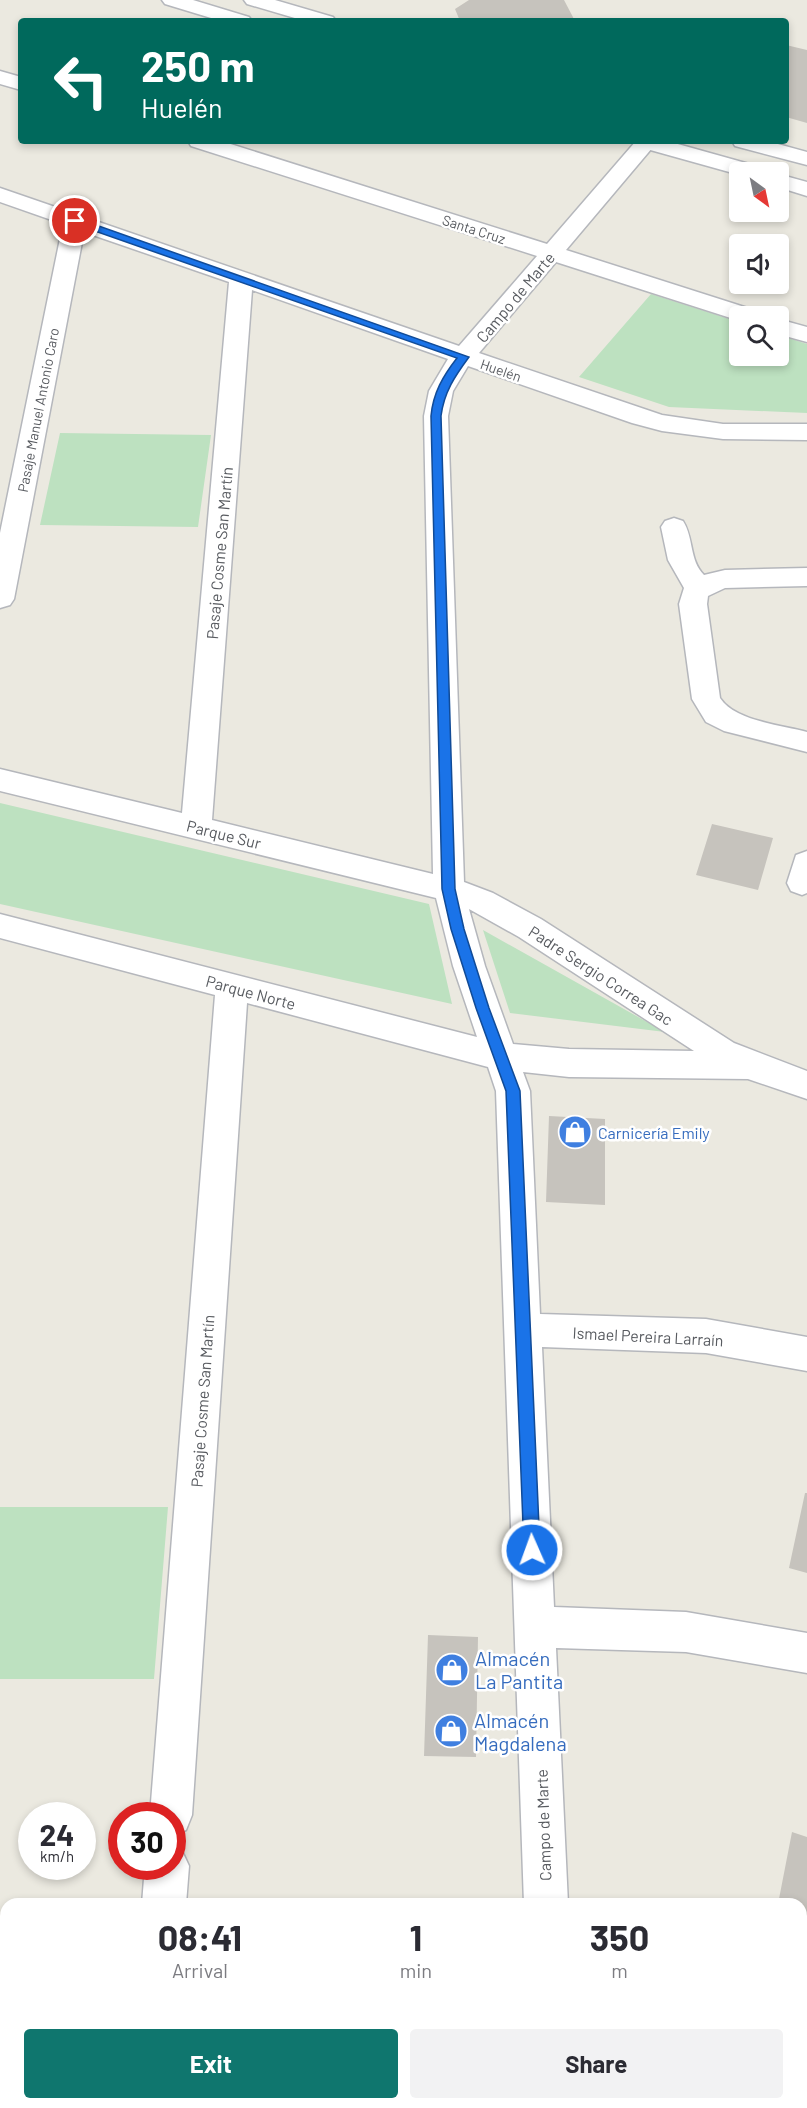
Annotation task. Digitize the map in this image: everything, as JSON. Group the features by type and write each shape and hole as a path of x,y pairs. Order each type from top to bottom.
{"street":[{"path":"172,0 232,18"},
{"path":"254,0 316,18"},
{"path":"0,77 18,83"},
{"name":"Santa Cruz","path":"208,144 729,310"},
{"name":"Campo de Marte","path":"546,1898 513,1091 457,929 448,889 436,416 437,403 446,379 643,144"},
{"path":"656,144 729,165"},
{"path":"753,144 807,159"},
{"path":"789,183 807,189"},
{"name":"Huelén","path":"0,195 661,424 707,432 807,432"},
{"name":"Pasaje Manuel Antonio Caro","path":"0,599 75,221"},
{"name":"Pasaje Cosme San Martín","path":"196,827 241,278"},
{"path":"789,329 807,335"},
{"path":"674,527 682,567 689,577 701,587"},
{"path":"807,577 725,579 701,587 696,592 693,604 709,707 724,720 734,724 807,742"},
{"name":"Parque Sur","path":"0,780 448,889"},
{"name":"Padre Sergio Correa Gac","path":"448,889 482,901 505,913 695,1037 751,1066 807,1085"},
{"name":"Parque Norte","path":"0,926 502,1057"},
{"name":"Pasaje Cosme San Martín","path":"172,1802 232,987"},
{"name":"Padre Sergio Correa Gac","path":"502,1057 569,1063 751,1066"},
{"name":"Ismael Pereira Larraín","path":"523,1330 706,1336 807,1354"},
{"path":"536,1627 686,1632 807,1653"},
{"path":"165,1898 166,1880"}],"green space":[{"path":"651,294 729,319 729,366 789,366 789,338 807,344 807,413 669,407 579,377"},
{"path":"60,433 211,435 198,527 40,525"},
{"path":"0,803 429,904 452,1004 0,904"},
{"path":"483,930 665,1032 510,1013"},
{"path":"0,1507 168,1507 154,1679 0,1679"}],"building":[{"path":"469,0 564,0 573,18 459,18 455,9"},
{"path":"789,46 807,50 807,123 789,118"},
{"path":"712,824 773,838 758,890 696,875"},
{"path":"549,1116 605,1119 605,1205 546,1202"},
{"path":"805,1493 807,1493 807,1573 789,1568"},
{"path":"428,1635 478,1637 476,1757 424,1756"},
{"path":"792,1832 807,1837 807,1898 779,1898"}],"place":[{"name":"Carnicería Emily","path":"575,1132"},
{"name":"Almacén La Pantita","path":"452,1670"},
{"name":"Almacén Magdalena","path":"451,1731"}],"route":[{"path":"75,221 464,357 446,379 437,403 436,416 448,889 457,929 513,1091 532,1550"}]}
